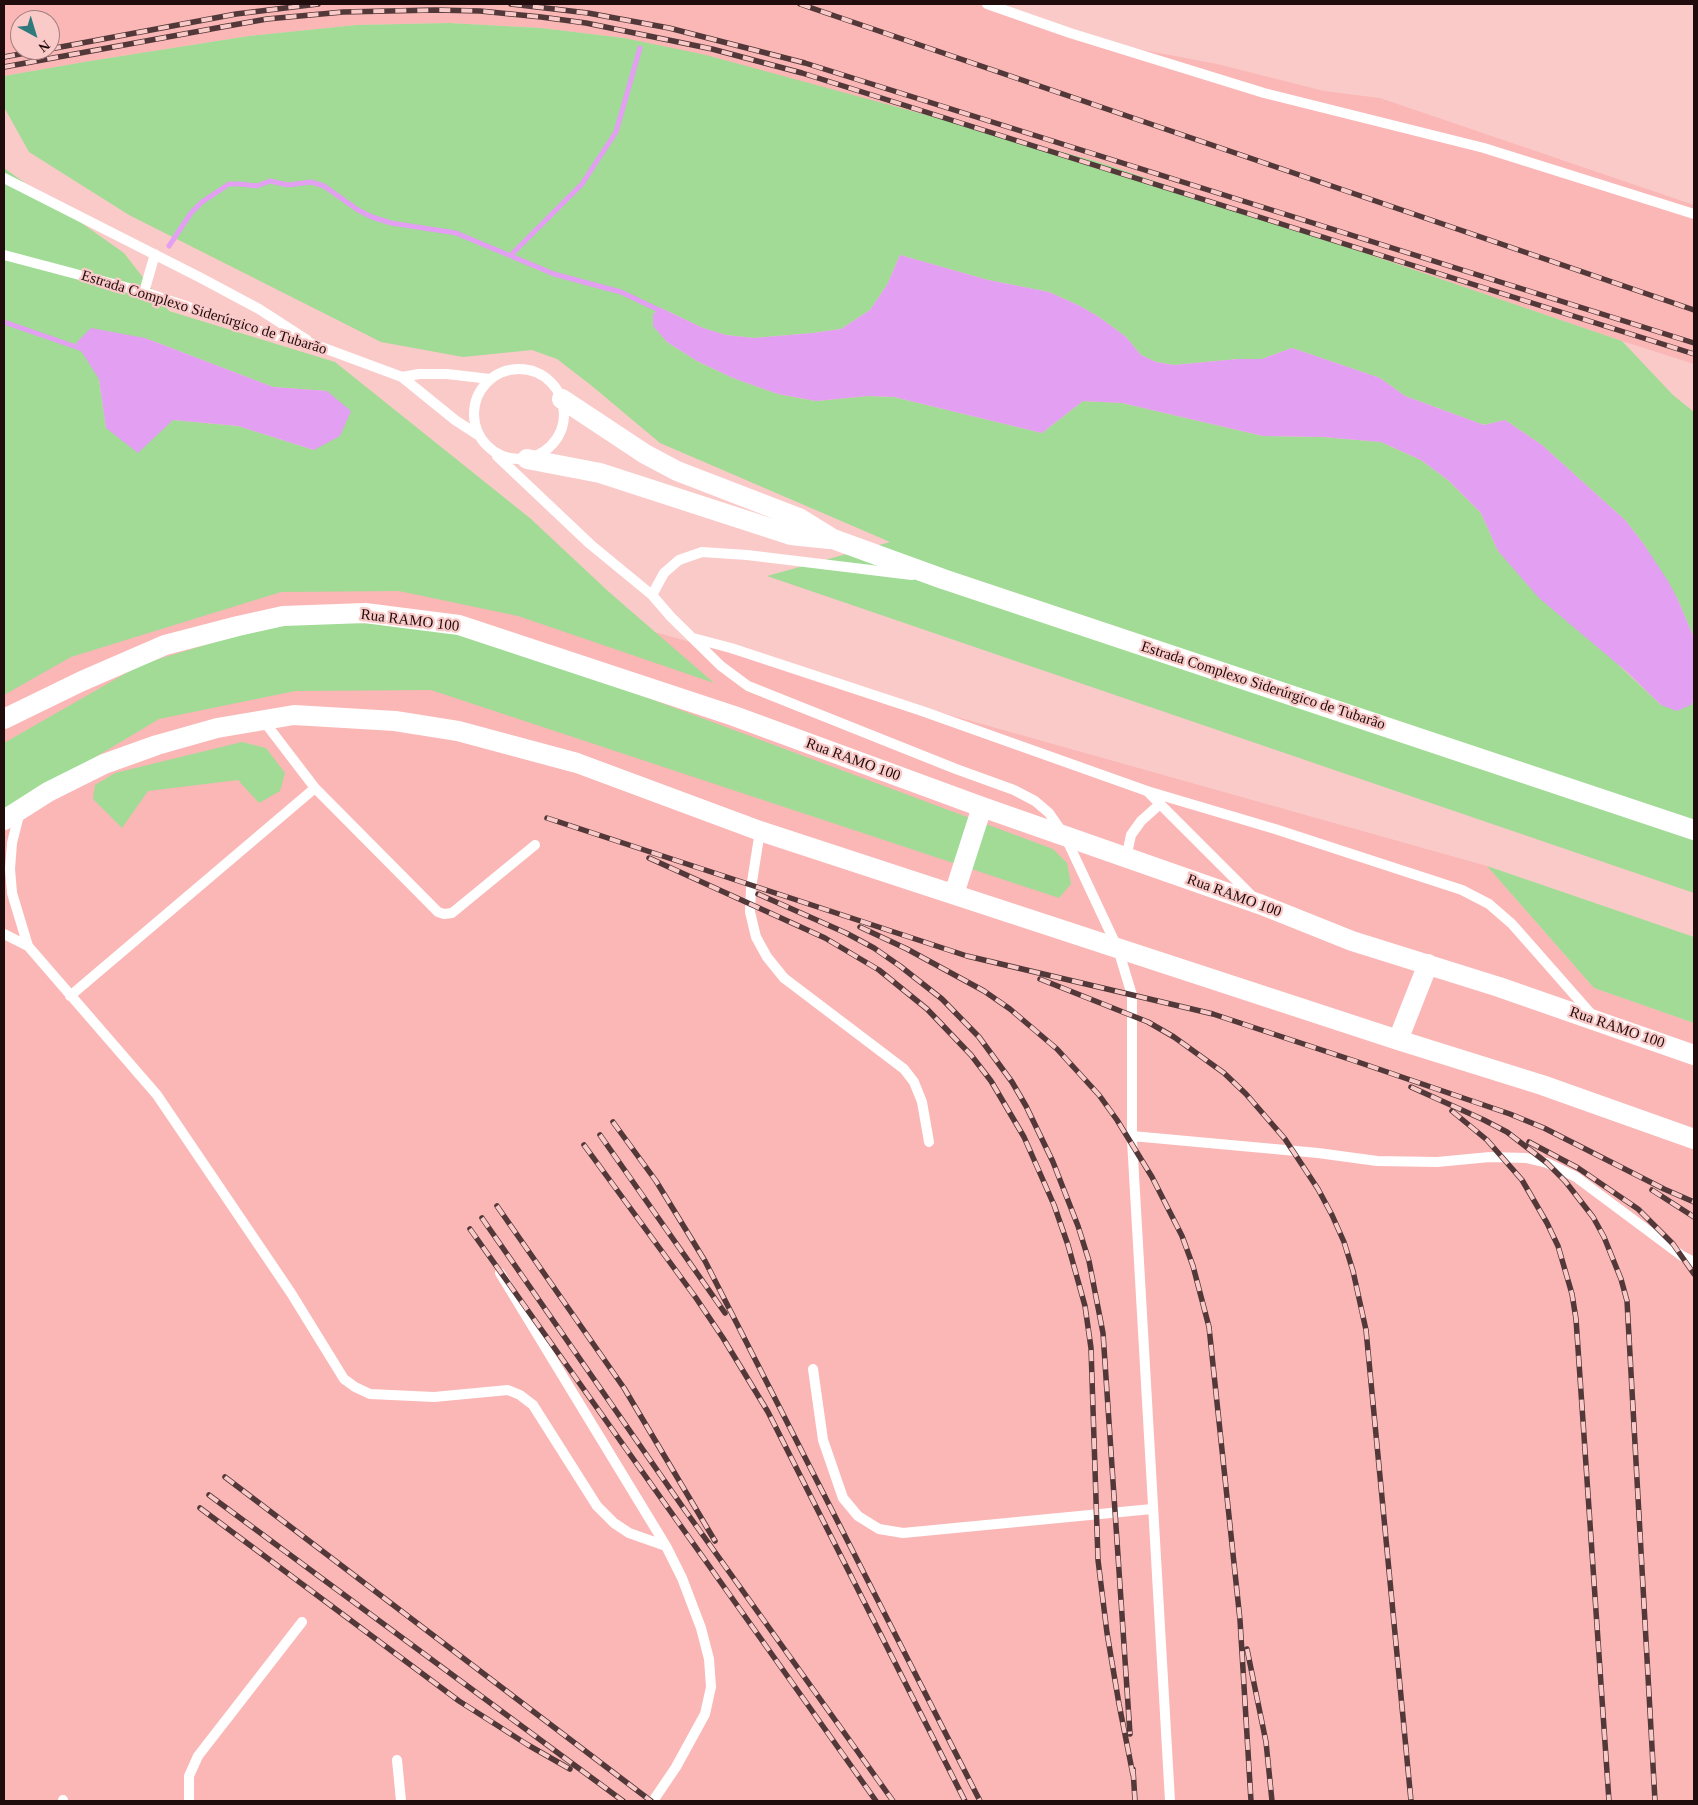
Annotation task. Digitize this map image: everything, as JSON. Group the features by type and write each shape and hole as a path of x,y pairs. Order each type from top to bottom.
{"street":[{"name":"Estrada Complexo Siderúrgico de Tubarão","path":"562,399 645,454 677,471 799,518 833,539 943,579 1694,830"},
{"name":"Estrada Complexo Siderúrgico de Tubarão","path":"527,459 600,473 791,535 833,539"},
{"name":"Rua RAMO 100","path":"4,720 82,681 165,645 284,616 365,613 458,625 734,716 982,807 1262,905 1352,941 1428,964 1694,1055"},
{"path":"4,820 48,792 104,764 157,745 217,728 294,715 386,720 458,731 577,764 760,831 1398,1040 1542,1085 1694,1139"},
{"path":"954,894 982,807"},
{"path":"1398,1040 1428,964"}],"lane":[{"path":"987,4 1070,33 1264,93 1484,148 1694,214"},
{"path":"4,178 259,309 313,344"},
{"path":"144,292 155,254"},
{"name":"Estrada Complexo Siderúrgico de Tubarão","path":"4,255 144,292 269,334 313,344 402,377 455,420 478,434 489,448 500,456 513,459 527,459"},
{"name":"Estrada Complexo Siderúrgico de Tubarão","path":"478,434 474,420 474,405 480,390 490,379 505,370 523,368 540,373 554,384 562,399"},
{"name":"Estrada Complexo Siderúrgico de Tubarão","path":"402,377 419,374 447,374 490,379"},
{"path":"527,459 545,451 558,437 564,418 562,399"},
{"path":"489,448 590,544 652,595 721,666 748,686 1014,790 1035,801 1049,813 1065,836 1118,949 1132,995 1132,1136 1170,1801"},
{"path":"652,595 664,573 679,560 702,552 747,555 943,579"},
{"path":"692,638 731,648 922,711 1147,791 1276,829 1462,890 1489,904 1512,924 1597,1021"},
{"path":"263,720 315,788 438,912 444,914 452,913 535,845"},
{"path":"70,996 315,788"},
{"path":"1147,791 1262,905"},
{"path":"1126,858 1131,834 1141,821 1160,804"},
{"path":"21,809 12,843 10,869 12,894 28,946 157,1095 291,1293 344,1379 370,1394 434,1397 508,1390 520,1395 533,1405 597,1506 614,1523 629,1533 666,1546"},
{"path":"760,831 750,888 750,912 756,938 784,978 904,1069 914,1082 922,1102 929,1142"},
{"path":"4,934 28,946"},
{"path":"1132,1136 1310,1152 1378,1161 1436,1162 1490,1157 1526,1158 1547,1163 1576,1177 1682,1256 1694,1262"},
{"path":"500,1273 666,1546 682,1578 701,1628 709,1659 711,1687 705,1714 693,1739 653,1801"},
{"path":"813,1368 823,1440 843,1498 858,1516 879,1529 903,1533 1152,1509"},
{"path":"189,1801 189,1776 198,1756 302,1622"},
{"path":"397,1760 401,1801"}],"shaded area":[{"path":"4,4 1000,4 1112,44 1217,64 1324,91 1380,98 1694,205 1694,364 1099,162 624,38 541,28 449,23 356,25 249,36 4,76"},
{"path":"900,255 988,280 1049,292 1099,317 1126,337 1141,355 1156,362 1174,365 1238,359 1262,359 1292,348 1380,378 1405,396 1484,425 1505,420 1542,445 1625,520 1668,581 1694,638 1694,699 1691,705 1677,711 1661,705 1627,672 1539,598 1498,551 1481,513 1448,480 1421,460 1381,442 1323,437 1263,436 1122,403 1083,401 1042,433 894,397 868,396 816,401 778,394 733,378 697,361 667,342 653,326 653,314 661,308 703,328 726,335 754,338 841,329 870,310 887,285"},
{"path":"91,328 145,338 273,387 327,391 351,411 340,436 314,450 238,426 173,420 138,453 106,428 99,379 76,343"},
{"path":"356,548 1487,866 1594,988 1694,1023 1694,1801 4,1801 4,656"}],"green space":[{"path":"449,23 541,28 624,38 706,55 1099,162 1622,341 1673,395 1694,412 1694,638 1678,600 1643,543 1625,520 1542,445 1505,420 1484,425 1405,396 1380,378 1292,348 1262,359 1238,359 1174,365 1156,362 1141,355 1126,337 1099,317 1049,292 988,280 900,255 887,285 870,310 841,329 754,338 726,335 703,328 661,308 653,314 653,325 667,342 697,361 733,378 778,394 816,401 868,396 894,397 1042,433 1083,401 1122,403 1263,436 1323,437 1381,442 1421,460 1448,480 1481,513 1498,551 1661,705 1691,705 1694,699 1694,893 767,576 890,542 660,443 557,359 532,350 463,357 381,342 129,215 29,152 4,107 4,76 249,36 356,25"},
{"path":"4,168 124,253 169,311 335,362 531,519 609,592 714,683 518,616 399,591 281,592 71,657 4,695","holes":["145,338 273,387 327,391 314,450 238,426 173,420 106,428 99,379"]},
{"path":"285,621 455,626 1053,849 1067,863 1071,884 1059,898 431,690 295,691 159,719 4,812 4,743 142,664"},
{"path":"242,742 266,748 285,773 280,791 259,803 238,780 148,791 122,828 93,799 95,785 115,773"},
{"path":"1487,866 1694,937 1694,1023 1594,988"}],"waterway":[{"path":"511,255 582,184 616,132 640,48"},
{"path":"169,246 191,213 202,202 229,184 257,186 270,181 288,185 311,182 324,186 358,210 372,217 391,223 456,233 554,274 621,292 663,312"},
{"path":"4,322 85,350"}],"railway":[{"path":"60,47 236,14 318,4"},
{"path":"511,4 588,13 669,28 805,63 1694,343"},
{"path":"800,4 1694,310"},
{"path":"4,67 267,19 343,12 480,11 586,23 712,49 802,73 1694,354"},
{"path":"4,57 10,56"},
{"path":"547,818 967,956 1213,1014 1355,1061 1510,1114 1544,1128 1664,1189 1694,1202"},
{"path":"649,858 825,938 879,970 927,1009 971,1055 991,1081 1024,1137 1054,1205 1068,1245 1085,1306 1091,1348 1098,1560 1107,1633 1133,1775"},
{"path":"758,894 846,933 874,948 942,999 979,1037 1012,1082 1026,1106 1053,1162 1078,1226 1089,1261 1103,1333 1130,1734"},
{"path":"860,927 907,949 984,991 1010,1009 1057,1049 1099,1095 1117,1120 1152,1177 1182,1236 1193,1266 1209,1327 1240,1620 1251,1801"},
{"path":"1040,979 1148,1022 1174,1037 1224,1073 1246,1094 1285,1139 1318,1189 1332,1215 1344,1242 1353,1271 1366,1330 1411,1801"},
{"path":"1411,1087 1507,1132 1547,1163 1565,1181 1593,1217 1604,1237 1621,1279 1627,1301 1655,1801"},
{"path":"1452,1111 1487,1140 1522,1180 1558,1246 1572,1294 1576,1319 1609,1801"},
{"path":"613,1122 656,1181 705,1261 980,1801"},
{"path":"600,1135 725,1313"},
{"path":"1529,1142 1578,1168 1638,1209 1673,1244 1694,1274"},
{"path":"584,1145 696,1298 768,1412 965,1801"},
{"path":"1652,1190 1694,1217"},
{"path":"497,1206 624,1388 715,1541"},
{"path":"482,1218 682,1506 893,1801"},
{"path":"470,1229 876,1801"},
{"path":"225,1477 651,1801"},
{"path":"209,1495 623,1801"},
{"path":"200,1508 459,1701 570,1769"},
{"path":"1247,1649 1266,1742 1272,1801"},
{"path":"1133,1769 1135,1801"}]}
